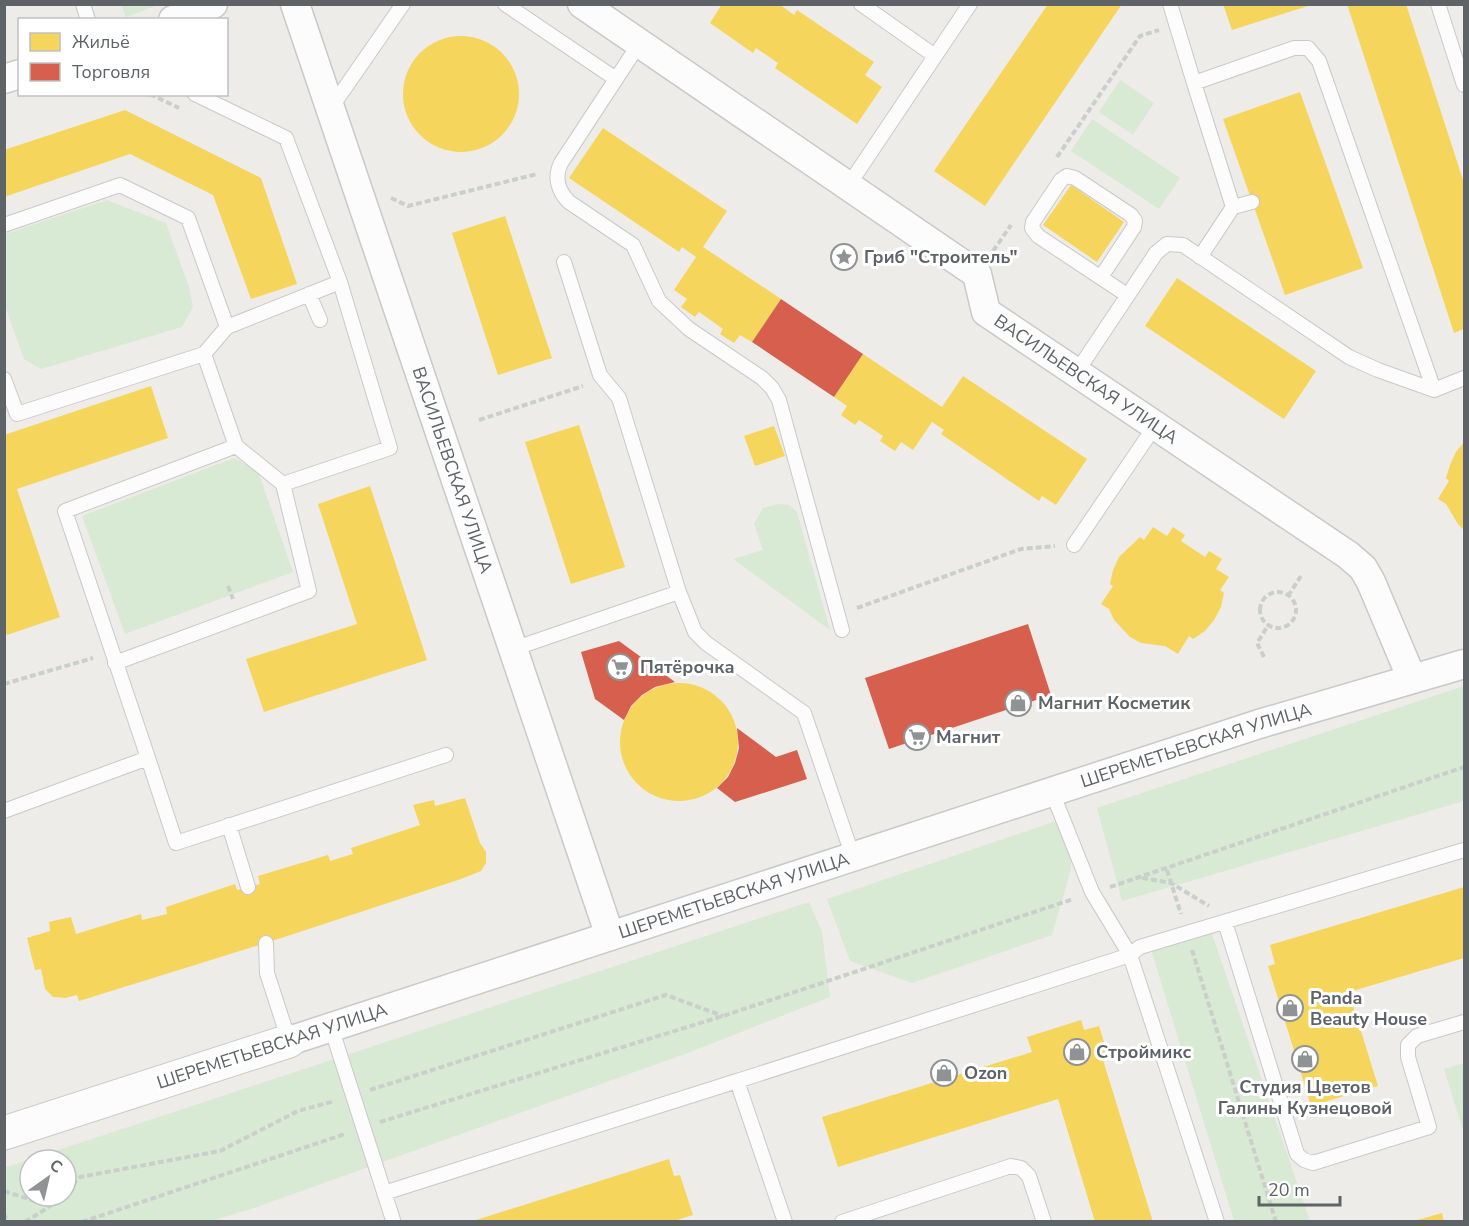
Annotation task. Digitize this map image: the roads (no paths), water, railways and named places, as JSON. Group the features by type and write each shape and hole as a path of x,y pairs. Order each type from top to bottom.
{"street":[{"path":"178,18 213,4"},
{"name":"ВАСИЛЬЕВСКАЯ УЛИЦА","path":"295,4 610,936"},
{"path":"595,8 639,44 848,186"},
{"name":"ВАСИЛЬЕВСКАЯ УЛИЦА","path":"848,186 977,274 986,312 1348,555 1363,568 1412,679"},
{"name":"ШЕРЕМЕТЬЕВСКАЯ УЛИЦА","path":"4,1133 1259,724 1464,664"}],"lane":[{"path":"330,110 403,4"},
{"path":"505,4 616,79"},
{"path":"861,4 936,56"},
{"path":"848,186 970,4"},
{"path":"1170,4 1233,207"},
{"path":"1438,4 1464,85"},
{"path":"639,44 558,169 558,186 569,202 633,245 659,301 689,329 762,378 772,388 779,400 842,630"},
{"path":"1194,82 1294,48 1308,48 1319,62 1434,390"},
{"path":"199,96 286,138 340,282 390,448 283,484"},
{"path":"1101,277 1134,227 1135,220 1131,215 1075,178 1067,176 1061,180 1033,222 1032,228 1038,236 1127,295"},
{"path":"4,225 120,184 188,218 227,327"},
{"path":"1200,257 1233,207 1252,202"},
{"path":"1076,373 1156,253 1167,244 1184,245 1349,357 1434,390 1464,378"},
{"path":"564,262 600,375 619,398 679,592 695,632 706,643 804,713 853,857"},
{"path":"4,379 17,414 204,354 227,327 340,282"},
{"path":"309,294 320,320"},
{"path":"113,657 309,591 283,484 236,446 204,354"},
{"path":"1074,545 1155,426"},
{"path":"236,446 65,511 176,843 446,755"},
{"path":"513,649 679,592"},
{"path":"4,811 148,758"},
{"path":"1052,792 1092,892 1130,955 1217,1221"},
{"path":"230,825 248,887"},
{"path":"384,1193 1130,955 1140,947 1464,850"},
{"path":"1225,922 1297,1154 1304,1160 1313,1162 1429,1127 1407,1057 1408,1045 1417,1036 1464,1022"},
{"path":"266,943 267,973 289,1041"},
{"path":"331,1027 392,1221"},
{"path":"737,1081 785,1221"},
{"path":"842,1221 1011,1167 1021,1168 1029,1176 1044,1221"}],"place":[{"name":"Гриб \"Строитель\"","path":"844,257"},
{"name":"Пятёрочка","path":"620,667"},
{"name":"Магнит Косметик","path":"1018,703"},
{"name":"Магнит","path":"917,737"},
{"name":"Panda Beauty House","path":"1290,1008"},
{"name":"Строймикс","path":"1077,1052"},
{"name":"Студия Цветов Галины Кузнецовой","path":"1305,1059"},
{"name":"Ozon","path":"944,1073"}]}
